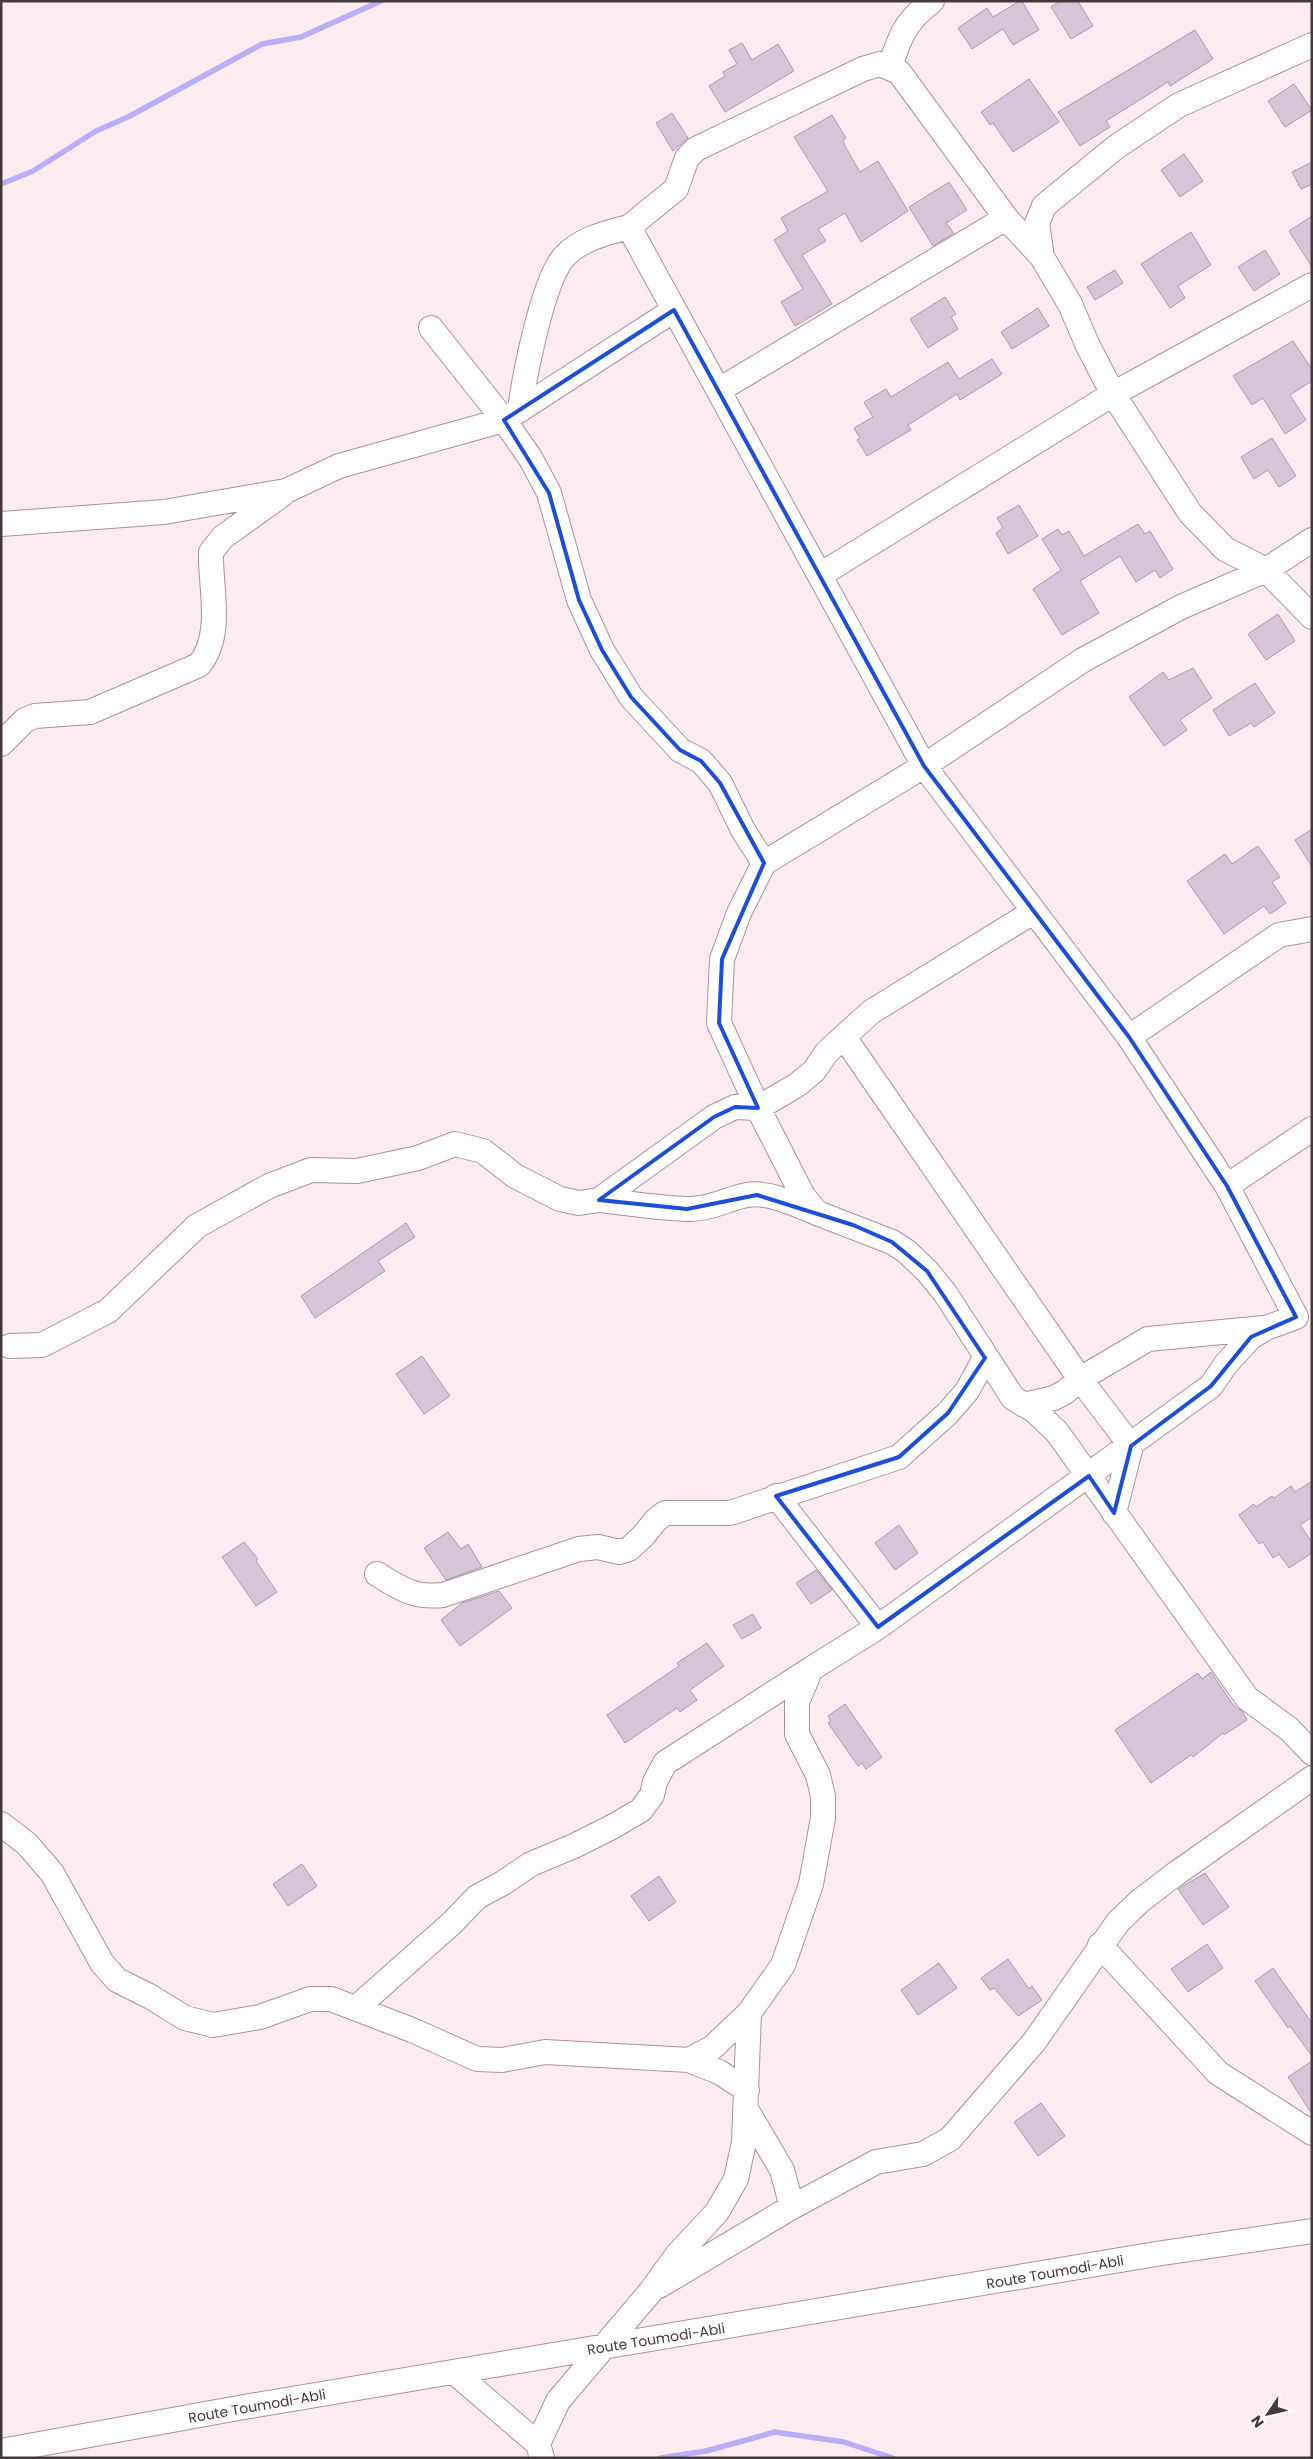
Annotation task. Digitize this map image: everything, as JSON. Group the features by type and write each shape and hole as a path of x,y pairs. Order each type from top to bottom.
{"street":[{"path":"890,67 901,33 922,9 932,1"},
{"path":"1042,257 1037,223 1044,206 1116,147 1179,105 1312,44"},
{"path":"512,415 546,292 563,258 582,243 604,233 629,227 676,189 687,158 696,149 862,69 880,64 899,72 1006,218 1042,257 1070,304 1088,346 1113,394 1190,513 1226,549 1266,570 1312,617"},
{"path":"719,390 1006,218"},
{"path":"629,227 924,766 1129,1037 1227,1186 1304,1316 1266,1328 1148,1339 1080,1379 1054,1398 1024,1405"},
{"path":"820,575 1113,394 1312,285"},
{"path":"1,744 25,720 35,716 90,712 199,665 206,656 210,645 214,622 211,552 223,537 286,491 347,463 512,415 674,310"},
{"path":"431,328 512,415 531,459 549,493 579,600 602,650 631,698 680,750 701,761 720,783 743,830 764,863"},
{"path":"1,524 164,512 286,491"},
{"path":"818,1213 803,1196 758,1108 719,1023 722,959 739,913 764,863 924,766 1083,660 1181,607 1266,570 1312,540"},
{"path":"599,1200 714,1117 735,1107 758,1108 797,1085 809,1076 827,1052 872,1012 1034,912"},
{"path":"1129,1037 1279,935 1312,929"},
{"path":"844,1037 1080,1379 1131,1446"},
{"path":"1227,1186 1312,1129"},
{"path":"10,1346 42,1345 108,1310 197,1226 269,1186 311,1170 357,1171 418,1158 455,1144 483,1151 515,1176 560,1199 579,1203 599,1200 687,1209 704,1208 757,1194 787,1202 818,1213 833,1221 853,1225 906,1250 945,1293 985,1358 1013,1398 1036,1411 1057,1432 1247,1698 1289,1728 1312,1753"},
{"path":"356,2008 452,1923 477,1897 503,1883 531,1864 612,1828 641,1810 652,1795 655,1782 665,1762 878,1627 1131,1446 1211,1386 1239,1348 1251,1337 1266,1328"},
{"path":"377,1574 400,1588 424,1597 443,1595 579,1549 598,1547 619,1552 629,1549 665,1513 730,1513 776,1496 899,1457 948,1413 967,1391 985,1358"},
{"path":"1114,1513 1131,1446"},
{"path":"776,1496 878,1627"},
{"path":"689,2060 712,2048 749,2013 783,1966 811,1884 823,1818 823,1796 818,1775 797,1734 797,1702 811,1669"},
{"path":"651,2291 792,2207 876,2162 923,2154 950,2139 1034,2042 1071,1992 1100,1945 1118,1922 1140,1901 1312,1778"},
{"path":"1,1824 28,1844 52,1873 102,1963 117,1980 151,1997 184,2018 213,2026 260,2017 310,1999 331,1999 412,2030 477,2059 490,2061 545,2052 689,2060 719,2072 746,2100 782,2170 792,2207"},
{"path":"1100,1945 1218,2073 1312,2133"},
{"path":"454,2372 540,2451 558,2401 601,2347 651,2291 677,2255 717,2212 736,2179 744,2142 749,2013"},
{"name":"Route Toumodi-Abli","path":"1,2451 601,2347 1156,2254 1312,2231"}],"highlighted area":[{"path":"674,310 924,766 1129,1037 1227,1186 1296,1317 1251,1337 1211,1386 1131,1446 1114,1513 1089,1476 878,1627 776,1496 899,1457 948,1413 985,1358 927,1271 892,1242 853,1225 757,1195 687,1209 599,1200 714,1117 735,1107 758,1108 719,1023 722,959 764,863 720,783 701,761 680,750 631,697 602,650 579,600 549,493 504,420"}],"building":[{"path":"1022,1 1039,30 1013,45 1003,29 972,49 958,28 987,8 993,17"},
{"path":"1060,1 1078,1 1093,26 1071,39 1051,7"},
{"path":"1195,30 1213,59 1170,86 1168,82 1106,121 1110,127 1080,146 1058,112"},
{"path":"742,43 752,60 778,44 794,71 725,112 709,86 725,76 723,72 737,64 729,50"},
{"path":"1029,79 1059,122 1013,152 993,123 990,125 981,112"},
{"path":"1294,84 1312,110 1285,127 1268,101"},
{"path":"672,113 688,138 673,151 656,123"},
{"path":"832,115 846,138 843,140 845,146 860,172 878,161 908,211 861,242 845,213 818,229 826,241 802,255 832,304 795,326 781,302 803,289 774,240 788,231 781,218 828,191 794,137"},
{"path":"1184,154 1203,181 1180,197 1161,170"},
{"path":"1312,162 1312,184 1301,189 1292,172"},
{"path":"949,182 967,210 946,223 954,233 933,246 909,207"},
{"path":"1312,216 1312,267 1289,231"},
{"path":"1191,232 1211,265 1178,286 1185,298 1170,308 1141,264"},
{"path":"1265,250 1280,274 1254,291 1238,267"},
{"path":"1115,270 1123,283 1095,300 1087,287"},
{"path":"945,297 956,314 951,317 958,329 928,348 910,319"},
{"path":"1038,308 1049,326 1012,349 1001,332"},
{"path":"1293,341 1312,369 1312,381 1290,395 1306,420 1285,434 1263,398 1252,405 1233,376"},
{"path":"992,359 1002,374 960,400 957,394 908,425 911,430 867,456 857,440 860,438 854,428 873,417 864,402 886,389 891,397 948,362 959,379"},
{"path":"1272,438 1296,476 1279,487 1268,470 1254,479 1241,457"},
{"path":"1019,505 1038,536 1008,554 996,533 1003,528 997,518"},
{"path":"1138,524 1145,534 1150,531 1173,569 1160,578 1155,570 1136,582 1120,556 1080,581 1099,613 1062,635 1033,589 1061,570 1042,539 1058,529 1062,535 1069,531 1084,556"},
{"path":"1278,614 1295,641 1266,660 1248,634"},
{"path":"1193,668 1212,698 1180,720 1187,730 1164,746 1129,697 1163,672 1169,680"},
{"path":"1255,683 1275,713 1254,727 1251,723 1229,736 1213,710"},
{"path":"1312,829 1312,867 1295,840"},
{"path":"1258,846 1280,877 1272,882 1286,903 1270,914 1264,906 1224,934 1187,881 1225,854 1232,864"},
{"path":"406,1223 415,1237 378,1261 385,1271 315,1318 301,1296"},
{"path":"422,1356 450,1396 424,1414 396,1374"},
{"path":"1312,1481 1312,1517 1300,1525 1312,1542 1312,1553 1289,1568 1279,1554 1273,1558 1263,1542 1259,1544 1239,1515 1254,1504 1256,1507 1272,1496 1274,1498 1291,1486 1295,1492"},
{"path":"899,1525 918,1553 895,1570 875,1543"},
{"path":"448,1532 461,1549 468,1544 482,1567 446,1580 424,1548"},
{"path":"244,1542 258,1559 256,1561 277,1592 256,1606 222,1557"},
{"path":"816,1570 832,1590 811,1604 796,1583"},
{"path":"499,1591 512,1608 460,1646 441,1620 462,1603"},
{"path":"753,1614 761,1628 742,1639 733,1625"},
{"path":"707,1643 724,1666 690,1690 697,1700 680,1712 677,1708 625,1743 607,1715 679,1666 677,1663"},
{"path":"1211,1672 1234,1706 1242,1711 1247,1720 1224,1735 1223,1733 1193,1757 1191,1755 1151,1783 1115,1730 1198,1673 1202,1679"},
{"path":"845,1704 882,1757 866,1769 862,1763 858,1766 828,1723 831,1721 828,1716"},
{"path":"302,1864 317,1886 288,1906 273,1884"},
{"path":"1205,1873 1229,1907 1203,1925 1178,1889"},
{"path":"659,1876 676,1902 649,1921 631,1896"},
{"path":"1207,1944 1223,1968 1188,1992 1171,1969"},
{"path":"1008,1959 1029,1989 1032,1986 1042,2000 1018,2016 994,1988 990,1990 981,1978"},
{"path":"939,1963 957,1988 918,2015 901,1990"},
{"path":"1273,1968 1312,2023 1312,2056 1290,2026 1288,2028 1255,1981"},
{"path":"1312,2061 1312,2114 1288,2077"},
{"path":"1041,2103 1065,2136 1038,2156 1014,2122"}],"waterway":[{"path":"1,184 33,171 96,131 128,117 262,44 301,37 381,1"},
{"path":"660,2458 706,2451 775,2432 844,2442 893,2458"}]}
